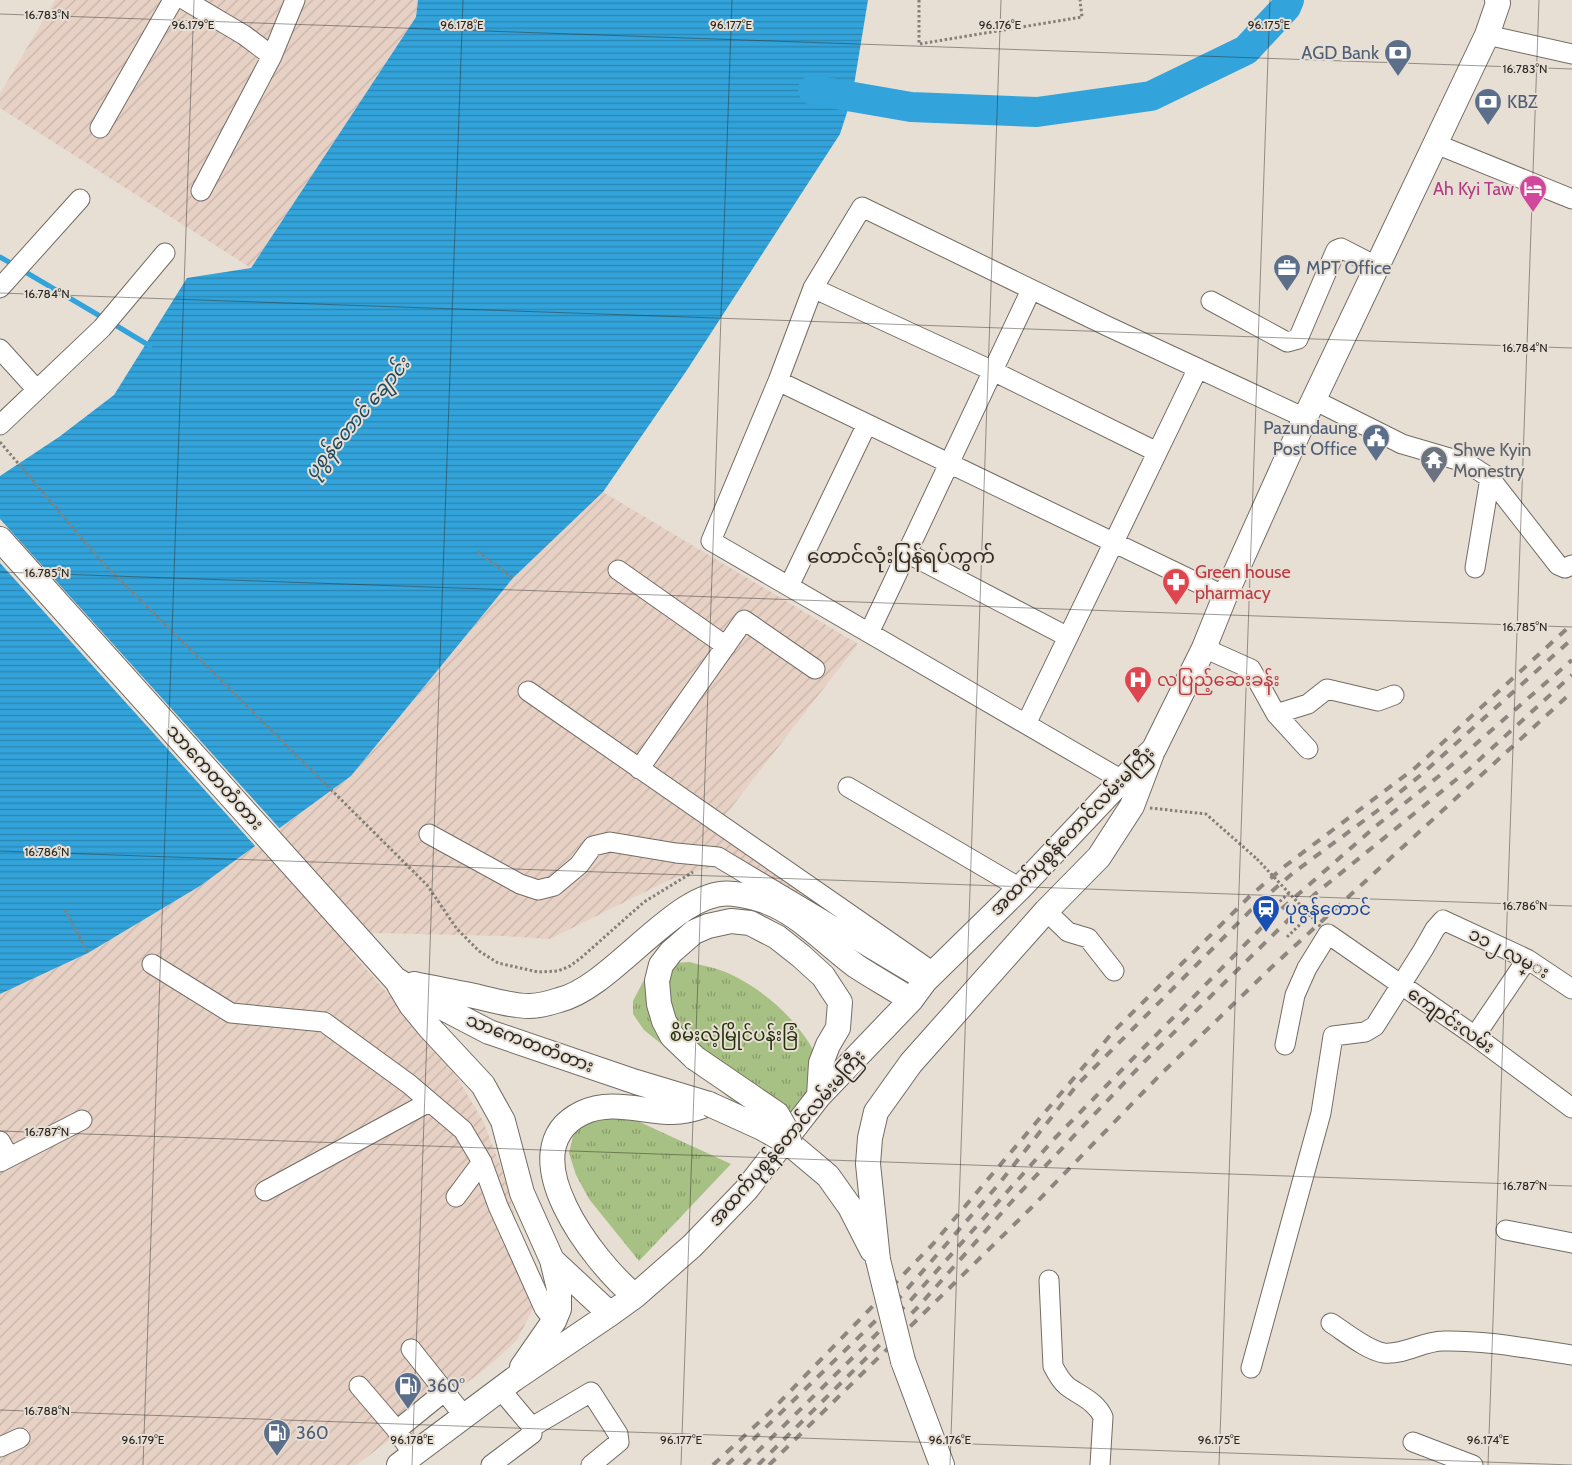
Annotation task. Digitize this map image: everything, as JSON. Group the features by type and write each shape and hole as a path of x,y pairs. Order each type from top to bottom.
{"main road":[{"name":"အထက်ပုစွန်တောင်လမ်းမကြီး","path":"406,1460 507,1384 635,1296 692,1246 746,1190 819,1096 911,1000 929,977 1020,888 1154,748 1204,648 1225,596 1309,409 1487,35 1498,1"},
{"name":"သာကေတတံတား","path":"0,538 395,979 443,1008 489,1032 709,1104 762,1128 790,1144 828,1176 850,1207 878,1260 903,1361 942,1465"},
{"path":"878,1260 868,1164 870,1138 876,1112 911,1063 1046,912 1099,857 1132,806 1154,748"},
{"path":"395,979 504,1003 530,1006 562,1000 591,985 691,905 712,896 732,893 774,904 808,926 857,966 911,1000"},
{"path":"790,1144 786,1128 777,1114 695,1058 672,1036 664,1021 659,1004 657,981 661,965 671,952 694,932 708,926 731,921 750,924 777,937 823,976 840,1002 838,1028 828,1045 821,1063 819,1096"},
{"path":"395,979 411,1005 430,1028 483,1085 503,1121 522,1193 552,1260 560,1298 559,1309 554,1321 507,1384"},
{"path":"635,1296 619,1283 592,1252 573,1224 561,1200 554,1172 552,1151 558,1134 565,1125 582,1112 594,1109 620,1106 672,1112 691,1110 709,1104"},
{"path":"552,1260 610,1314"}],"street":[{"path":"100,128 173,0"},
{"path":"185,0 244,35 272,56"},
{"path":"201,191 272,56 296,0"},
{"path":"1487,35 1572,54"},
{"path":"1436,144 1572,199"},
{"path":"0,288 80,199"},
{"path":"1122,780 711,541 778,381 813,288 862,207 1031,290 1198,368 1402,444 1467,463 1490,478 1558,566 1565,568 1572,566"},
{"path":"1211,301 1287,342 1298,339 1336,250 1341,248 1378,267"},
{"path":"0,425 102,328 165,253"},
{"path":"813,288 993,371 1158,452"},
{"path":"869,633 1031,290"},
{"path":"0,350 37,390"},
{"path":"1026,724 1198,368"},
{"path":"778,381 1225,596"},
{"path":"789,586 867,424"},
{"path":"1475,568 1490,478"},
{"path":"907,553 1068,638"},
{"path":"618,570 726,646"},
{"path":"638,769 744,620 815,669"},
{"path":"1204,648 1251,669 1276,714 1308,749"},
{"path":"1276,714 1308,704 1327,689 1378,701 1394,696"},
{"path":"528,691 929,977"},
{"path":"848,787 1020,888"},
{"path":"429,834 520,884 538,890 554,886 579,865 593,846 610,842 676,853 718,857 929,977"},
{"path":"1046,912 1068,932 1088,938 1114,971"},
{"name":"၁၁၂ လမ္း","path":"1401,984 1435,929 1444,920 1527,959 1572,989"},
{"path":"1285,1045 1294,995 1325,930"},
{"name":"ကျောင်းလမ်း","path":"1325,930 1475,1036 1572,1108"},
{"path":"1475,1036 1527,959"},
{"path":"152,964 231,1013 324,1022 409,1084 463,1130 482,1162 498,1206 544,1308 554,1321"},
{"path":"1250,1368 1321,1113 1332,1040 1334,1036 1370,1030 1375,1026 1401,984"},
{"path":"265,1191 429,1102"},
{"path":"3,1153 82,1120"},
{"path":"456,1197 482,1162"},
{"path":"1506,1230 1572,1243"},
{"path":"1049,1280 1053,1366 1067,1386 1092,1402 1103,1417 1100,1465"},
{"path":"1332,1323 1366,1346 1383,1353 1403,1352 1441,1341 1484,1342 1572,1355"},
{"path":"411,1349 464,1416"},
{"path":"491,1465 532,1434 532,1428 507,1384"},
{"path":"360,1386 395,1428 406,1460"},
{"path":"395,1428 402,1426 445,1392"},
{"path":"532,1428 591,1392 618,1434 619,1442 591,1465"},
{"path":"0,1448 20,1438"},
{"path":"1413,1442 1473,1465"}],"path":[{"path":"919,0 919,44 1082,17 1080,0"},
{"path":"0,442 103,563 427,885 457,929 478,951 498,963 538,972 558,971 570,966 644,902 718,857"},
{"path":"478,552 513,578"},
{"path":"1132,806 1206,814 1245,847 1325,930"},
{"path":"1265,915 1289,893"},
{"path":"65,910 88,953"},
{"path":"1287,937 1310,915"}],"shaded area":[{"path":"55,0 418,0 416,17 251,268 0,108 0,94"},
{"path":"603,492 858,644 724,817 915,957 717,865 669,880 550,939 374,933 352,953 418,1028 455,1074 483,1121 502,1170 521,1238 539,1279 533,1309 517,1340 489,1366 356,1465 0,1465 0,994 88,953 200,886 351,776 513,578"}],"green space":[{"name":"စိမ်းလဲ့မြိုင်ပန်းခြံ","path":"690,962 725,972 745,982 774,1002 798,1027 817,1056 824,1072 774,1134 644,1030 633,1014 633,1001 646,976 672,963"},
{"path":"620,1113 731,1164 639,1261 589,1199 576,1175 569,1153 574,1132 589,1116"}],"water":[{"name":"ပုစွန်တောင် ချောင်း","path":"418,0 868,0 852,97 840,134 687,370 603,492 513,578 351,776 200,886 88,953 0,994 0,476 59,437 114,395 187,278 251,268 416,17"}],"pier":[{"path":"0,519 281,830 257,848 0,563"}],"waterway":[{"path":"813,90 911,107 1037,112 1151,96 1246,50 1286,7 1289,0"},
{"path":"0,257 14,265"},
{"path":"22,270 105,319"},
{"path":"112,323 150,346"}],"railway":[{"path":"713,1465 770,1412 933,1244 1113,1032 1250,896 1285,866 1415,768 1572,624"},
{"path":"727,1465 901,1296 998,1185 1077,1085 1257,904 1293,873 1377,811 1422,774 1572,639"},
{"path":"744,1465 909,1302 1055,1138 1270,919 1376,826 1439,776 1572,660"},
{"path":"758,1465 918,1307 1014,1199 1144,1062 1315,894 1468,770 1572,675"},
{"path":"769,1465 1030,1209 1159,1076 1275,964 1572,692"}],"place":[{"name":"AGD Bank","path":"1398,77"},
{"name":"KBZ","path":"1488,126"},
{"name":"Ah Kyi Taw","path":"1533,213"},
{"name":"MPT Office","path":"1287,292"},
{"name":"Pazundaung Post Office","path":"1376,462"},
{"name":"Shwe Kyin Monestry","path":"1434,484"},
{"name":"Green house pharmacy","path":"1176,606"},
{"name":"လပြည့်ဆေးခန်း","path":"1138,704"},
{"name":"ပုဇွန်တောင်","path":"1266,933"},
{"name":"360°","path":"408,1410"},
{"name":"360","path":"277,1457"}],"district":[{"name":"တောင်လုံးပြန်ရပ်ကွက်","path":"901,556"}]}
